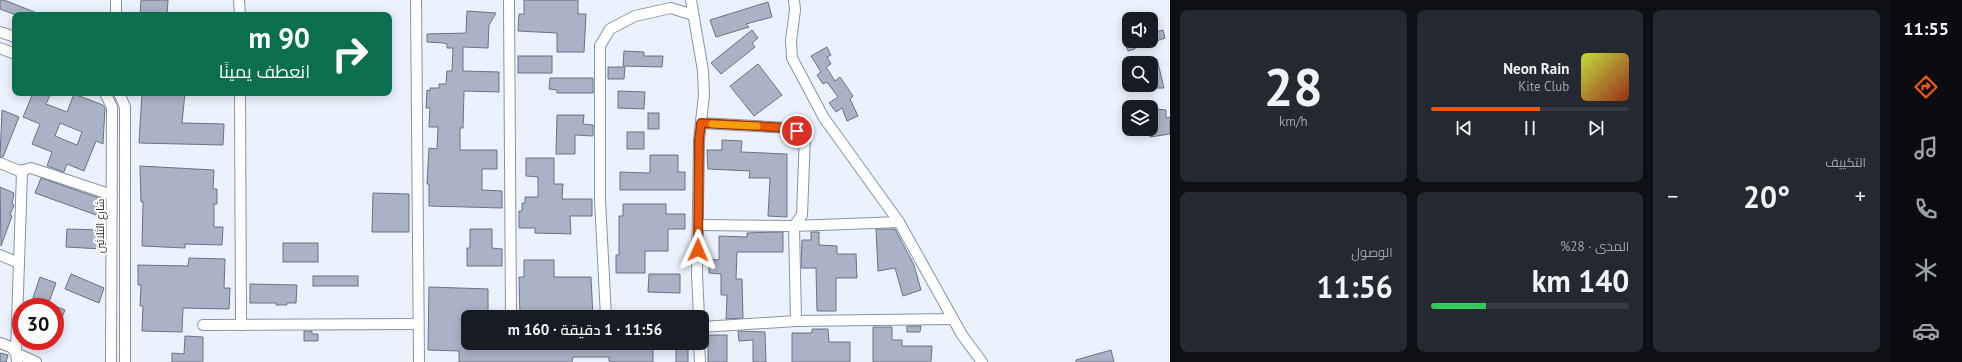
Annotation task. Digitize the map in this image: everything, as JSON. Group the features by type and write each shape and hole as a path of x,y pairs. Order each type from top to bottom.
{"street":[{"path":"116,0 116,12"},
{"path":"240,0 240,12"},
{"path":"416,0 419,362"},
{"path":"509,0 511,310"},
{"path":"691,0 703,72 704,95 699,140 697,274 699,310"},
{"path":"794,0 795,10 790,41 792,58 824,118 899,222 953,319 982,362"},
{"path":"606,310 600,200 600,46 610,29 635,16 671,8 693,15"},
{"path":"0,32 12,37"},
{"path":"0,48 12,53"},
{"name":"شارع الثلاثين","path":"108,96 112,106 111,362"},
{"path":"120,96 125,107 125,362"},
{"path":"240,96 241,325"},
{"path":"701,123 789,128 805,134 802,215 794,226 796,321"},
{"path":"0,163 22,172 16,358"},
{"path":"19,171 31,168 112,195"},
{"path":"698,225 794,226 899,222"},
{"path":"0,255 19,263"},
{"path":"709,327 796,321 953,319"},
{"path":"203,325 418,324"},
{"path":"0,344 11,347 16,358"},
{"path":"699,350 700,362"},
{"path":"16,358 36,362"}],"building":[{"path":"0,0 4,0 34,12 12,12 12,14 0,9"},
{"path":"141,0 168,0 167,12 140,12"},
{"path":"524,0 578,0 578,14 586,14 584,52 557,52 557,33 518,31 519,14 524,14"},
{"path":"768,2 772,17 746,24 749,27 716,37 710,20"},
{"path":"467,11 496,13 489,25 488,48 463,47 463,71 499,72 499,92 464,91 463,128 460,128 460,150 497,150 497,169 482,169 482,190 502,191 502,208 429,206 429,184 427,184 429,148 437,149 438,127 429,127 430,108 426,108 427,90 430,91 430,88 439,88 439,84 446,84 447,71 452,71 453,48 447,48 447,44 443,43 427,42 427,34 466,33"},
{"path":"752,30 758,38 752,43 755,47 721,74 711,63"},
{"path":"1163,30 1165,38 1158,40 1158,31"},
{"path":"827,47 831,55 827,57 831,64 826,67 835,81 840,77 853,96 850,99 858,116 847,121 842,108 836,112 829,103 838,97 827,82 823,84 817,75 821,72 811,56"},
{"path":"1127,48 1135,48 1135,49 1128,51"},
{"path":"624,51 644,52 644,56 663,56 662,67 623,66"},
{"path":"518,56 552,56 552,73 518,73"},
{"path":"1158,63 1164,88 1158,88"},
{"path":"758,64 782,95 754,116 730,86"},
{"path":"608,67 625,67 624,79 608,79"},
{"path":"550,78 593,78 593,93 557,93 557,90 549,89"},
{"path":"618,91 645,92 644,109 618,108"},
{"path":"32,96 50,96 46,104 67,112 73,96 79,96 103,105 105,108 103,144 96,141 84,171 67,164 64,172 47,166 52,152 32,144 40,124 23,117","holes":["60,123 82,132 77,145 55,136"]},
{"path":"142,96 185,96 182,123 224,124 223,145 139,143"},
{"path":"1158,109 1166,110 1166,118 1170,117 1170,134 1158,136"},
{"path":"2,110 19,117 3,157 0,157"},
{"path":"648,113 659,113 659,129 648,129"},
{"path":"557,115 584,115 583,124 593,125 593,136 575,135 575,154 556,154"},
{"path":"627,132 644,132 644,149 627,149"},
{"path":"722,140 742,141 741,152 787,154 787,217 768,216 770,178 749,178 750,171 708,169 707,150 722,150"},
{"path":"650,155 678,155 678,172 685,172 685,190 620,190 620,172 650,172"},
{"path":"526,158 554,158 554,184 563,184 562,199 592,199 592,216 570,216 571,234 535,233 535,228 519,228 519,211 522,211 522,203 525,203 525,197 538,197 538,177 526,176"},
{"path":"140,166 214,170 213,189 217,189 217,204 214,204 214,227 223,227 222,245 185,244 185,248 142,246 143,202 141,202"},
{"path":"41,178 105,200 99,216 35,193"},
{"path":"0,187 14,193 12,204 14,205 10,215 12,216 1,246"},
{"path":"373,193 409,194 409,232 372,232"},
{"path":"623,204 666,204 666,214 685,214 685,229 668,229 668,251 645,251 645,273 616,273 616,255 619,255 619,216 623,216"},
{"path":"67,229 103,230 102,249 66,247"},
{"path":"470,229 492,229 492,248 502,249 502,266 467,266 467,248 470,248"},
{"path":"876,229 895,229 914,265 921,290 903,296 895,268 878,271"},
{"path":"783,232 783,252 737,252 736,279 742,279 743,318 726,319 727,295 721,295 721,274 709,273 709,259 719,260 719,236 747,237 747,233"},
{"path":"811,232 819,232 819,245 837,246 837,254 856,254 857,278 836,278 836,311 817,311 816,268 801,268 802,240 811,240"},
{"path":"283,243 318,243 318,262 283,262"},
{"path":"189,258 225,259 224,288 230,288 229,309 183,308 182,332 142,331 143,306 140,306 141,285 138,285 138,265 188,266"},
{"path":"524,260 554,260 554,277 591,277 593,310 520,310 519,277 524,277"},
{"path":"71,274 104,288 99,303 65,289"},
{"path":"649,274 680,274 680,293 648,292"},
{"path":"313,276 358,276 358,286 313,286"},
{"path":"40,277 56,283 50,298 33,298"},
{"path":"250,284 297,285 296,303 276,305 277,303 250,303"},
{"path":"429,287 488,289 488,310 461,310 461,350 653,350 653,362 616,362 609,361 609,357 573,357 572,362 459,362 459,351 428,350"},
{"path":"907,326 921,326 920,332 907,332"},
{"path":"873,327 892,327 892,340 902,340 902,346 932,346 931,362 873,362"},
{"path":"812,329 828,329 829,342 850,342 850,362 792,362 792,333 812,333"},
{"path":"304,331 312,331 312,334 318,334 318,341 304,341"},
{"path":"738,331 765,332 766,362 753,362 753,340 739,341"},
{"path":"709,335 727,335 727,362 708,362"},
{"path":"185,336 203,337 203,362 172,362 172,353 184,354"},
{"path":"676,350 688,350 688,362 676,362"},
{"path":"1111,350 1114,362 1076,362 1076,360"},
{"path":"0,353 8,355 6,362 0,362"}],"slow traffic":[{"path":"712,124 757,126"}],"route":[{"path":"698,250 699,140 701,123 789,128 797,131"}]}
